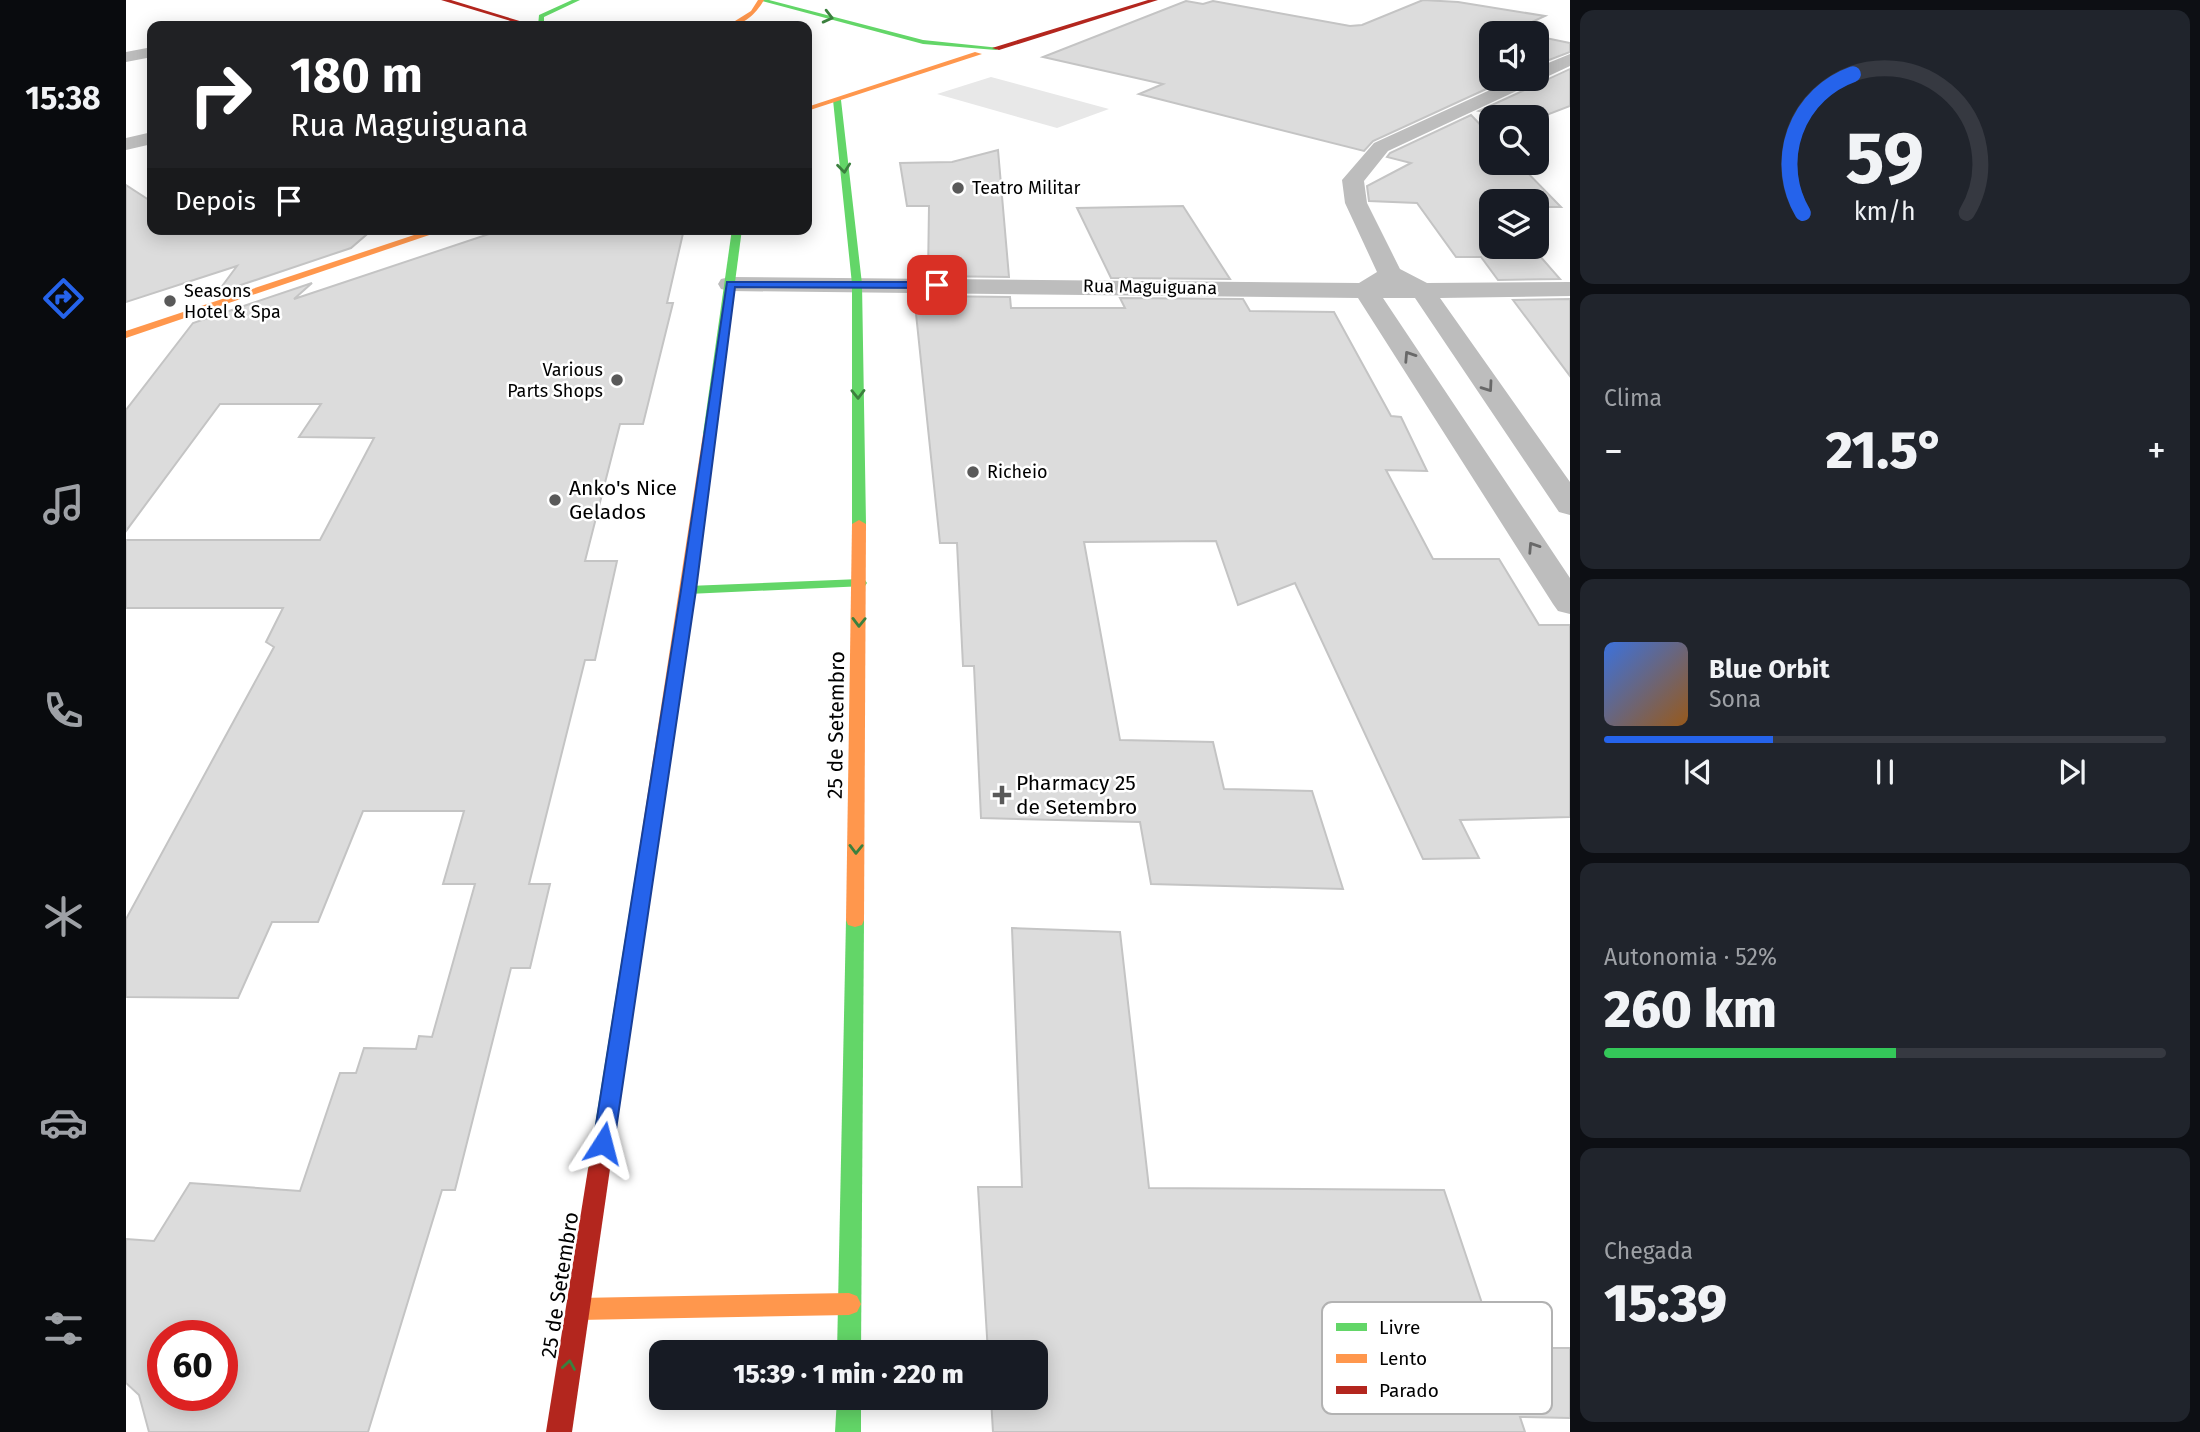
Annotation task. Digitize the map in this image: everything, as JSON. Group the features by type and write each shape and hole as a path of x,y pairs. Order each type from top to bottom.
{"main road":[{"path":"444,0 516,21"},
{"path":"541,21 541,16 577,0"},
{"path":"739,21 754,12 761,0 923,41 996,48"},
{"path":"812,108 1155,0"},
{"path":"923,41 939,66"},
{"path":"812,101 837,100"},
{"name":"25 de Setembro","path":"837,100 857,284 860,583 849,1340"},
{"path":"126,335 424,235"},
{"name":"25 de Setembro","path":"559,1432 688,590 736,235"},
{"path":"688,590 860,583"},
{"path":"578,1309 849,1304"},
{"path":"848,1432 849,1410"}],"street":[{"path":"126,57 147,53"},
{"path":"1549,69 1570,59"},
{"path":"1502,91 1381,147 1353,180 1356,204 1390,273 1422,290 1570,506"},
{"path":"126,144 147,139"},
{"path":"1390,273 1365,290 1570,604"},
{"name":"Rua Maguiguana","path":"730,284 1365,290 1570,289"}],"shaded area":[{"path":"991,77 1109,109 1057,128 937,94"}],"building":[{"path":"1423,0 1458,2 1545,16 1534,21 1479,21 1479,91 1482,91 1373,141 1364,151 1139,94 1163,84 1043,57 1186,1 1203,4 1213,1 1350,26 1362,25"},
{"path":"1549,39 1570,43 1570,52 1549,60"},
{"path":"1570,69 1570,106 1549,114 1549,105 1492,105 1522,91 1549,91 1549,79"},
{"path":"1471,115 1479,123 1479,175 1530,175 1543,189 1479,189 1479,257 1456,257 1417,203 1369,201 1367,186 1411,163 1387,157 1390,153"},
{"path":"998,150 1009,277 928,276 929,206 907,206 900,163 952,162"},
{"path":"126,185 147,199 147,235 366,235 351,248 217,293 237,266 126,302"},
{"path":"1549,195 1561,207 1549,207"},
{"path":"1183,206 1230,279 1111,278 1077,208"},
{"path":"486,235 683,235 667,303 673,303 643,424 620,424 585,561 617,561 595,660 585,660 529,884 550,884 530,968 511,968 455,1190 442,1190 368,1432 149,1432 139,1395 126,1383 126,1239 154,1241 190,1183 300,1191 340,1073 356,1073 364,1048 416,1049 419,1036 432,1037 475,884 443,884 464,811 363,811 318,922 272,922 238,998 126,997 126,919 274,647 266,642 283,608 126,608 126,540 320,540 374,438 299,437 321,404 220,404 126,531 126,410 193,323 312,283 294,299"},
{"path":"1482,259 1542,259 1560,279 1498,280"},
{"path":"927,296 1010,297 1011,308 1125,308 1120,298 1243,299 1250,311 1334,312 1391,416 1401,417 1427,471 1386,470 1433,559 1499,559 1539,625 1570,625 1570,817 1460,820 1479,858 1423,859 1295,583 1238,605 1216,541 1084,542 1120,740 1213,742 1224,789 1312,791 1343,889 1151,884 1140,822 981,818 974,666 963,666 957,543 940,543 915,304 927,304"},
{"path":"1570,299 1570,376 1513,300"},
{"path":"1012,928 1120,932 1149,1188 1444,1190 1482,1302 1322,1302 1322,1414 1552,1414 1552,1348 1570,1348 1570,1418 1520,1417 1525,1432 993,1432 992,1410 1048,1410 1048,1340 987,1340 978,1187 1022,1187"}],"traffic: fast":[{"path":"541,21 541,16 577,0"},
{"path":"761,0 923,42 996,48"},
{"path":"837,100 857,284 859,524"},
{"path":"709,434 736,235"},
{"path":"688,590 860,583"},
{"path":"599,1169 647,857"},
{"path":"849,1340 855,920"},
{"path":"848,1432 849,1410"}],"traffic: slow":[{"path":"739,21 754,12 761,0"},
{"path":"812,107 978,54"},
{"path":"126,335 424,235"},
{"path":"647,857 709,434"},
{"path":"855,920 859,524"},
{"path":"578,1309 849,1304"}],"traffic: jam":[{"path":"444,0 516,21"},
{"path":"996,48 1155,0"},
{"path":"559,1432 599,1169"}],"place":[{"name":"Teatro Militar","path":"958,188"},
{"name":"Seasons Hotel & Spa","path":"170,301"},
{"name":"Various Parts Shops","path":"617,380"},
{"name":"Richeio","path":"973,472"},
{"name":"Anko's Nice Gelados","path":"555,500"},
{"name":"Pharmacy 25 de Setembro","path":"1002,795"}],"route":[{"path":"603,1143 688,590 730,284 937,285"}]}
